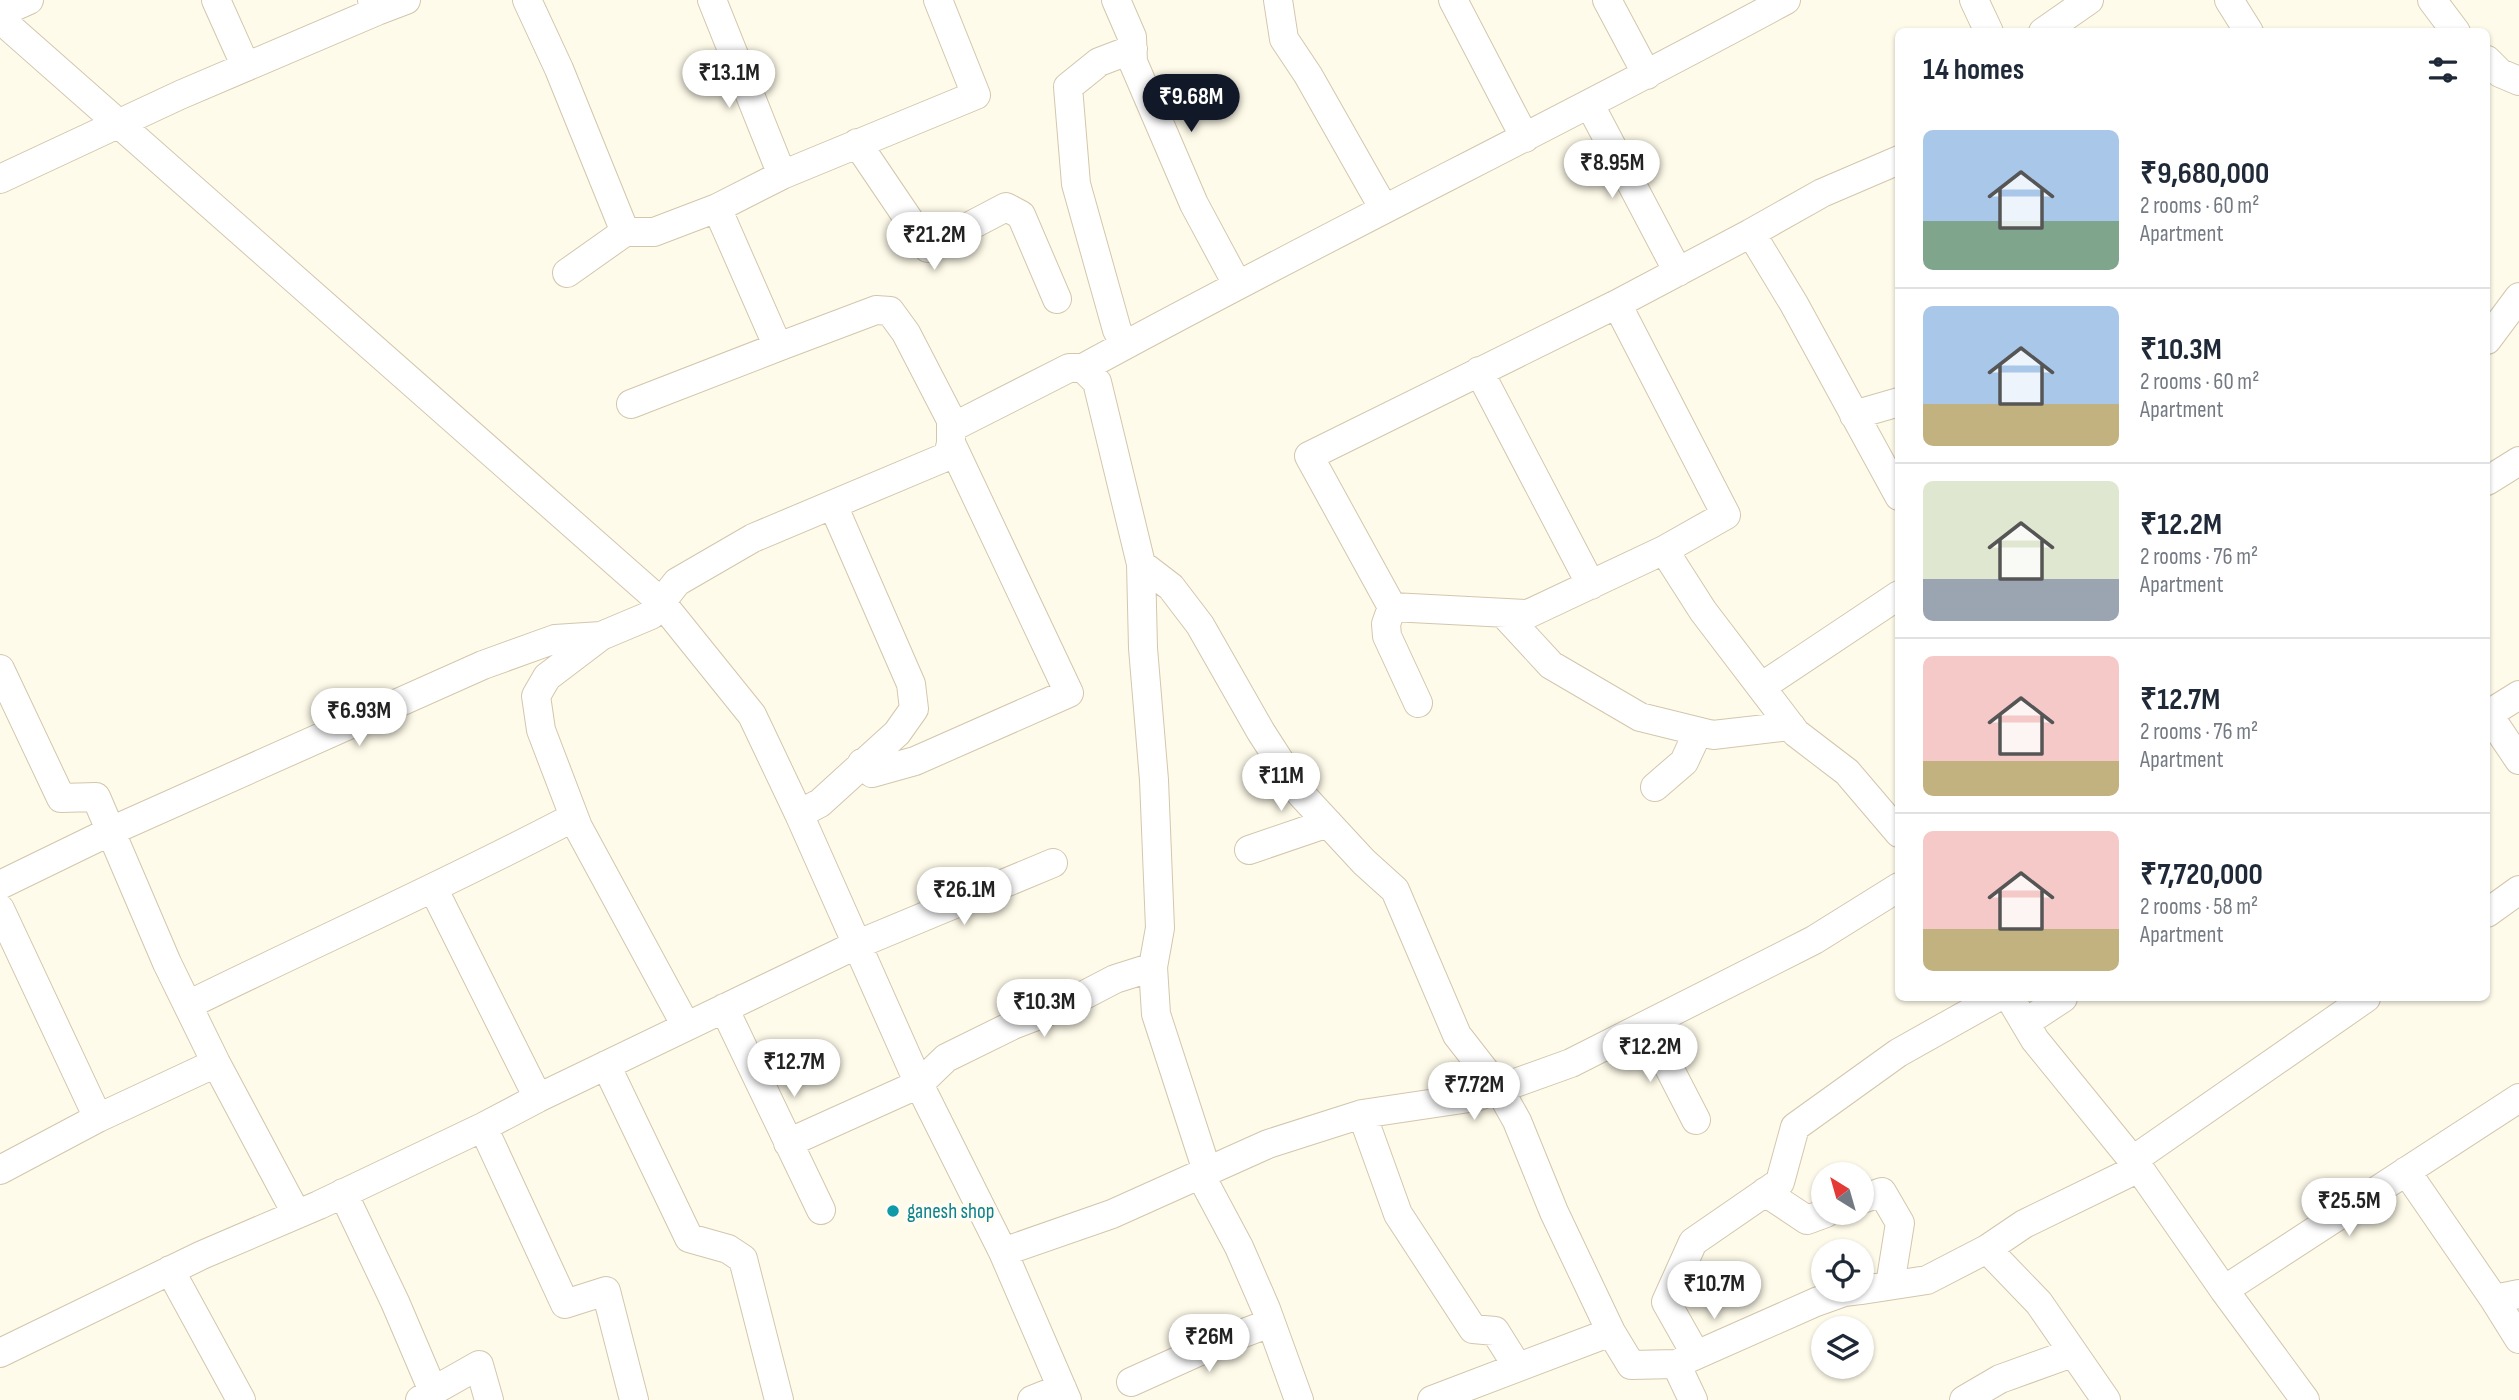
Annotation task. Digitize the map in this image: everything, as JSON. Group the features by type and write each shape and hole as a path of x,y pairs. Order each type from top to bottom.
{"street":[{"path":"0,13 29,0"},
{"path":"216,0 247,67"},
{"path":"0,179 247,67 375,5 406,0"},
{"path":"527,0 559,69 625,232"},
{"path":"712,0 782,175"},
{"path":"567,272 625,232 654,232 717,208 782,175 976,95 938,0"},
{"path":"1116,0 1132,37 1133,62 1194,204 1237,285"},
{"path":"1278,0 1284,39 1308,75 1384,209"},
{"path":"1453,0 1525,138"},
{"path":"1607,0 1647,75"},
{"path":"951,436 1069,368 1083,368 1237,285 1590,105 1786,0"},
{"path":"1974,0 1987,28"},
{"path":"2049,28 2089,0"},
{"path":"2230,0 2247,28"},
{"path":"2432,0 2453,28"},
{"path":"0,19 661,602 752,715 919,1084 1003,1252 1065,1394 1032,1400"},
{"path":"1125,345 1117,330 1076,184 1068,87 1099,62 1133,49"},
{"path":"2490,63 2500,73 2519,81"},
{"path":"1590,105 1678,272"},
{"path":"857,144 928,248 1006,207 1021,215 1056,299"},
{"path":"1418,703 1387,636 1392,607 1309,456 1617,304 1822,193 1895,162"},
{"path":"717,208 778,347"},
{"path":"1751,233 1895,489"},
{"path":"2490,336 2519,298"},
{"path":"1392,607 1528,614 1664,550 1726,514 1617,304"},
{"path":"631,404 876,310 890,311 906,333 951,420 948,456 742,544 677,582 651,615 601,636 547,677 536,696 541,730 574,817 686,1026"},
{"path":"1083,368 1097,382 1141,564 1143,648 1154,780 1160,928 1153,967 1156,1014 1204,1173 1239,1247 1300,1400"},
{"path":"1479,371 1591,584"},
{"path":"1854,415 1895,403"},
{"path":"862,763 873,773 915,761 1069,693 951,436"},
{"path":"2490,479 2519,461"},
{"path":"799,814 820,803 897,733 914,709 911,684 833,505"},
{"path":"1664,550 1703,611 1796,733 1847,772 1895,828"},
{"path":"1141,564 1171,587 1200,625 1294,784 1364,862 1395,890 1457,1035 1499,1089 1517,1121 1555,1212 1611,1332 1631,1365 1686,1360 1816,1302"},
{"path":"1761,687 1895,598"},
{"path":"1503,612 1551,666 1640,717 1713,735 1791,726"},
{"path":"0,885 111,831 483,665 555,639 601,636"},
{"path":"0,669 61,798 96,797 167,963 216,1063 296,1213"},
{"path":"2490,714 2519,695"},
{"path":"2490,718 2519,760"},
{"path":"1655,787 1684,762 1698,732"},
{"path":"188,1005 574,817"},
{"path":"1249,850 1328,823"},
{"path":"0,1353 170,1270 483,1127 856,945 1053,863"},
{"path":"433,888 538,1098"},
{"path":"1003,1252 1112,1214 1268,1144 1362,1114 1476,1097 1571,1063 1814,940 1895,889"},
{"path":"2490,911 2519,890"},
{"path":"0,909 98,1118"},
{"path":"788,1143 919,1084 946,1058 1013,1025 1065,1005 1115,979 1153,967"},
{"path":"1693,1400 1686,1360 1666,1303 1693,1242 1780,1182 1795,1127 1898,1053 1991,1001"},
{"path":"2012,1001 2035,1040 2136,1164 2305,1400"},
{"path":"2025,1023 2058,1001"},
{"path":"1874,1288 1927,1280 2136,1164 2362,1001"},
{"path":"724,1009 821,1210"},
{"path":"1647,1025 1696,1120"},
{"path":"0,1170 98,1118 216,1063"},
{"path":"606,1065 689,1238 728,1248 743,1259 779,1400"},
{"path":"2224,1290 2519,1098"},
{"path":"1362,1114 1398,1214 1473,1329 1495,1331 1517,1366"},
{"path":"483,1127 565,1304 606,1291 634,1400"},
{"path":"2406,1171 2506,1296 2519,1339"},
{"path":"1765,1192 1807,1220 1811,1219"},
{"path":"1874,1195 1882,1192 1900,1223 1890,1285"},
{"path":"343,1193 395,1302 426,1396 479,1365 489,1400"},
{"path":"1987,1249 2039,1303 2106,1400"},
{"path":"170,1270 241,1400"},
{"path":"1130,1382 1270,1323"},
{"path":"1432,1400 1611,1332"},
{"path":"1964,1400 2000,1380 2072,1353"}],"place":[{"name":"ganesh shop","path":"893,1211"}]}
